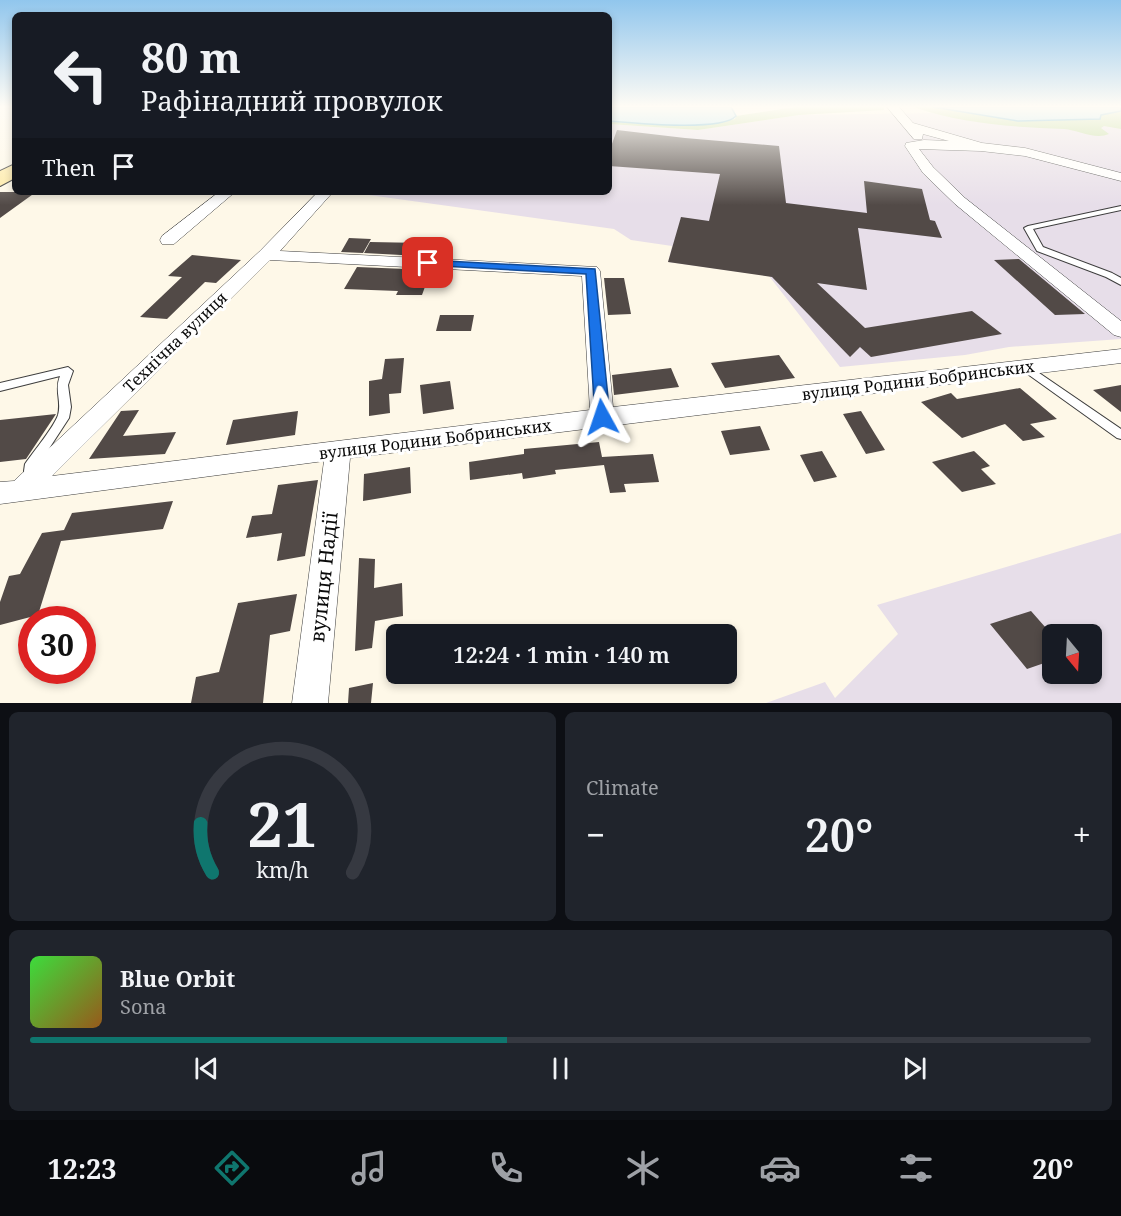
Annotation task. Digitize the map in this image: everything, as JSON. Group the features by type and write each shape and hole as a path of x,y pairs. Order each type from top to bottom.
{"street":[{"path":"921,140 924,144"},
{"path":"957,140 981,147"},
{"path":"1121,177 1025,152 924,144 911,146 928,170 960,201 1121,331"},
{"path":"168,240 224,195"},
{"name":"Технічна вулиця","path":"10,492 40,472 266,255 323,195"},
{"path":"266,255 591,271 602,417"},
{"name":"вулиця Родини Бобринських","path":"10,492 602,417 1121,356"},
{"name":"вулиця Надії","path":"310,703 338,452"}],"lane":[{"path":"1121,208 1028,228 1040,249 1109,274 1121,282"},
{"path":"1026,368 1121,435"},
{"path":"0,387 68,371 62,385 65,407 63,418 30,467 30,471 40,472"}],"shaded area":[{"path":"612,140 1121,140 1121,339 1009,347 965,355 840,367 769,276 668,262 672,246 631,240 614,229 369,195 612,195"},
{"path":"1121,533 1121,703 766,703 825,682 835,698 898,634 877,605"}],"building":[{"path":"613,140 706,140 779,146 786,203 867,213 864,181 922,189 930,220 935,221 942,238 858,228 867,290 817,283 865,328 972,311 1002,334 871,357 860,347 850,357 772,277 668,262 681,217 709,221 720,174 612,166"},
{"path":"0,192 12,192 12,195 32,195 0,218"},
{"path":"349,238 371,239 363,253 341,252"},
{"path":"424,241 442,241 438,257 364,253 370,242 423,243"},
{"path":"192,255 241,260 216,283 205,282 167,319 140,317 182,277 168,276"},
{"path":"1019,259 1085,314 1055,315 994,260"},
{"path":"357,267 431,270 422,295 396,295 398,291 344,289"},
{"path":"604,278 624,278 631,314 608,315"},
{"path":"440,315 474,315 471,331 436,331"},
{"path":"779,355 795,378 725,388 711,363"},
{"path":"404,358 401,393 389,394 390,413 369,416 369,381 382,379 385,359"},
{"path":"671,368 679,387 614,395 612,375"},
{"path":"450,381 454,409 423,414 420,385"},
{"path":"1121,385 1121,412 1093,390"},
{"path":"1020,388 1057,419 1030,424 1045,437 1023,441 1005,424 962,438 921,402 951,393 957,399"},
{"path":"139,410 123,436 176,432 165,454 89,459 121,411"},
{"path":"298,411 295,435 226,445 233,420"},
{"path":"861,411 885,450 866,454 843,414"},
{"path":"56,414 26,459 0,462 0,420"},
{"path":"760,426 770,450 730,455 721,431"},
{"path":"599,442 602,457 653,454 659,482 624,484 626,492 610,493 604,465 555,470 556,474 523,479 522,473 470,480 469,462 524,454 524,449"},
{"path":"822,451 837,477 814,482 800,455"},
{"path":"974,451 990,466 981,469 996,484 962,492 932,462"},
{"path":"410,467 411,493 363,501 364,474"},
{"path":"318,480 305,556 277,561 282,533 246,538 252,516 272,514 278,485"},
{"path":"173,501 163,529 61,541 41,606 18,606 18,620 0,625 0,602 9,576 20,574 42,533 64,530 72,513"},
{"path":"359,558 375,559 374,588 402,583 403,616 375,621 372,648 355,651"},
{"path":"297,594 290,631 270,635 263,703 191,703 196,677 219,672 238,603"},
{"path":"1031,611 1042,624 1042,664 1027,669 990,624"},
{"path":"373,683 371,703 348,703 349,688"}],"route":[{"path":"428,263 591,271 602,417"}]}
